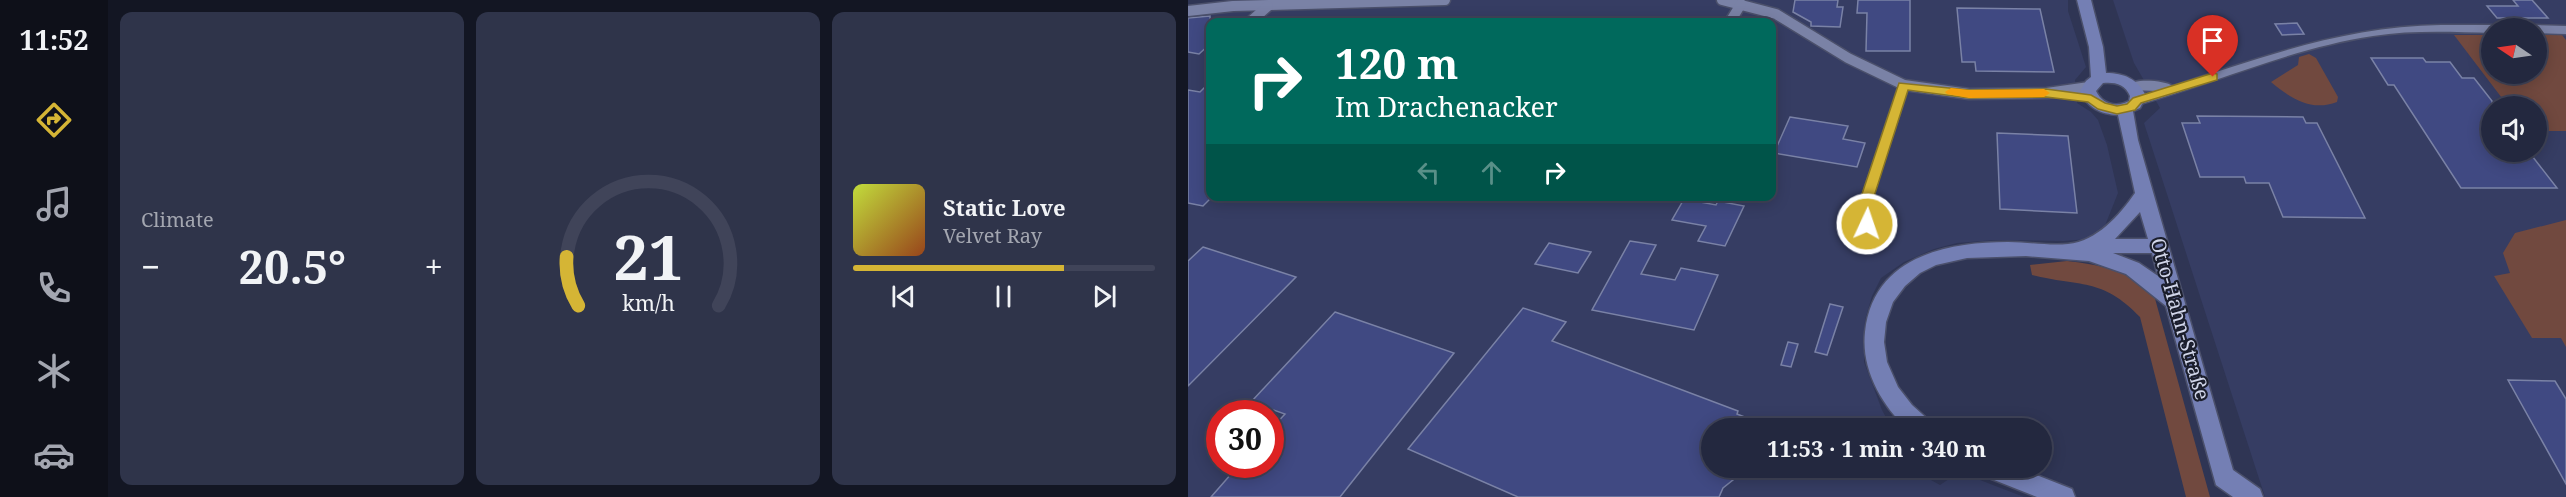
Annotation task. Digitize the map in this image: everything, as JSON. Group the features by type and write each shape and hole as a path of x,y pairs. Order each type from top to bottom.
{"main road":[{"path":"2084,0 2096,47 2132,98"},
{"path":"2096,47 2093,88 2116,78"},
{"name":"Otto-Hahn-Straße","path":"2093,88 2130,141"},
{"name":"Otto-Hahn-Straße","path":"2109,109 2132,98 2130,141 2227,487"},
{"path":"2069,250 2088,245 2116,231 2144,194"},
{"path":"2088,245 2160,246"},
{"path":"1910,418 1901,411 1891,396 1876,357 1874,340 1876,321 1883,301 1895,282 1923,262 1954,252 2013,249 2069,250 2124,265 2155,284 2176,303"},
{"path":"2017,478 2064,497"},
{"path":"2227,487 2252,497"}],"street":[{"path":"1188,11 1207,7 1445,0"},
{"path":"1722,0 1764,9 1776,14 1848,58 1904,85 1969,94 2046,93 2093,88"},
{"path":"1733,18 1741,4"},
{"path":"1254,18 1268,6"},
{"path":"2132,98 2358,35 2424,28 2481,29"},
{"path":"2547,29 2566,30"},
{"path":"1870,239 1863,209 1904,85"}],"shaded area":[{"path":"1313,0 2068,0 2068,11 2086,67 2075,80 2077,103 2091,112 2098,120 2107,145 2118,193 2102,233 2088,239 2064,241 1995,240 1957,243 1934,249 1904,262 1881,278 1872,296 1865,320 1864,362 1886,418 1701,418 1701,478 1927,478 1940,485 1950,478 1975,478 2024,497 1188,497 1188,7"},
{"path":"2113,0 2566,0 2566,497 2265,497 2144,123 2160,108 2134,63"},
{"path":"2454,35 2481,35 2481,70"},
{"path":"2547,35 2562,35 2566,40 2566,131 2547,131 2547,96 2500,96 2491,84 2547,84"},
{"path":"2309,54 2316,58 2338,97 2337,102 2318,105 2301,102 2271,82 2298,65 2299,57"},
{"path":"2566,220 2566,347 2561,338 2532,338 2494,276 2510,273 2503,253 2515,233"},
{"path":"2067,261 2114,270 2134,280 2154,295 2210,497 2186,497 2140,317 2114,295 2102,289 2032,275 2030,265"}],"building":[{"path":"1795,0 1838,0 1837,7 1843,7 1840,27 1811,26 1811,22 1793,12"},
{"path":"1858,0 1910,0 1910,51 1866,51 1867,13 1857,13"},
{"path":"2513,0 2532,0 2548,18 2497,18 2487,6 2518,6"},
{"path":"1957,8 2040,9 2054,72 1976,71 1975,62 1962,62"},
{"path":"1210,16 1206,18 1206,48 1199,54 1188,52 1188,18"},
{"path":"2297,23 2304,34 2282,35 2275,24"},
{"path":"2371,58 2423,58 2426,62 2450,62 2462,78 2474,78 2488,96 2481,96 2481,162 2537,162 2557,188 2461,188 2394,85 2388,85"},
{"path":"1206,86 1206,201 1208,201 1203,206 1188,203 1188,90 1200,92"},
{"path":"2197,116 2303,117 2306,123 2317,123 2365,218 2283,217 2269,183 2246,183 2244,177 2200,177 2182,123 2200,123"},
{"path":"1790,117 1848,126 1843,139 1865,143 1857,167 1776,153"},
{"path":"1997,133 2068,136 2077,213 2000,209"},
{"path":"1683,201 1716,205 1718,201 1744,206 1725,246 1698,241 1706,226 1672,220"},
{"path":"1630,241 1656,245 1641,274 1675,280 1681,268 1718,275 1694,330 1592,310"},
{"path":"1549,243 1591,252 1578,273 1535,264"},
{"path":"1203,247 1296,277 1188,386 1188,261"},
{"path":"1830,304 1843,307 1827,355 1815,352"},
{"path":"1523,308 1566,322 1552,341 1738,411 1737,414 1747,418 1701,418 1701,478 1736,478 1723,488 1719,497 1518,497 1408,449"},
{"path":"1335,312 1454,353 1340,497 1211,497 1228,478 1284,478 1284,400 1253,400"},
{"path":"1788,342 1798,344 1791,367 1781,365"},
{"path":"2508,380 2555,381 2566,399 2566,484"}],"slow traffic":[{"path":"1951,92 1969,94 2044,93"}],"route":[{"path":"1867,224 1863,209 1904,85 1969,94 2046,93 2091,99 2109,109 2117,110 2126,109 2137,101 2180,86 2213,77"}]}
